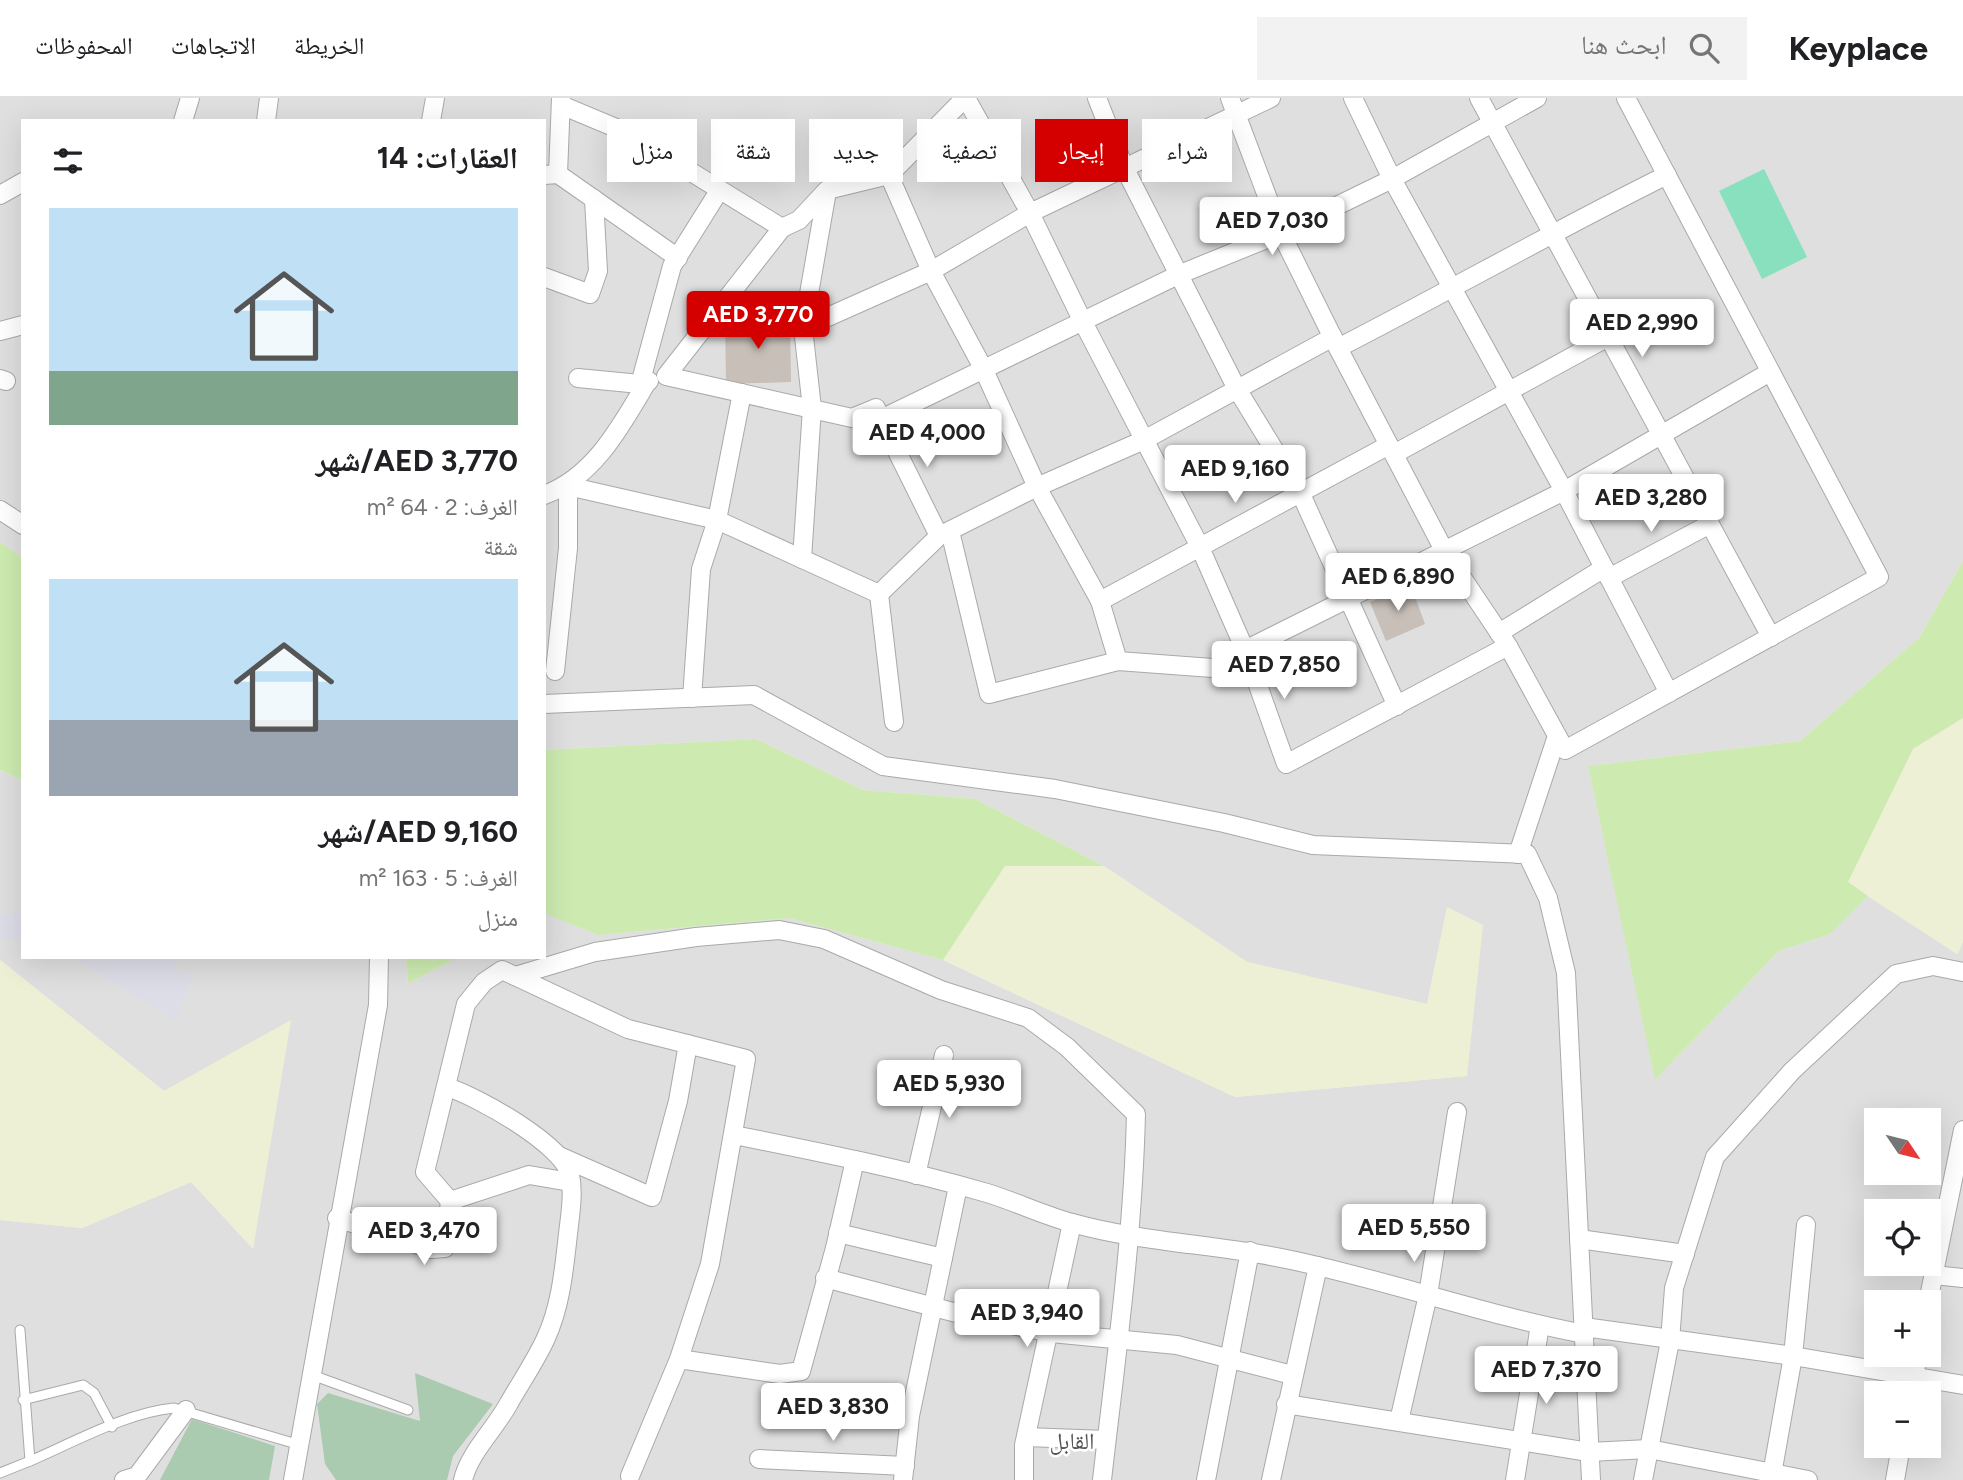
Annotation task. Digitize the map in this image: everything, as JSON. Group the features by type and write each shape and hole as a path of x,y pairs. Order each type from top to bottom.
{"street":[{"path":"184,119 190,98"},
{"path":"266,119 269,98"},
{"path":"431,119 435,98"},
{"path":"1097,98 1105,119"},
{"path":"1128,165 1234,106 1271,98"},
{"path":"1353,98 1392,179 1564,491 1669,693"},
{"path":"1479,98 1490,123 1771,637"},
{"path":"881,419 1178,275 1281,233 1392,179 1537,98"},
{"path":"1234,106 1281,233 1336,342 1445,552 1503,639 1565,750 1879,577 1626,98"},
{"path":"903,159 958,100 1030,213 1083,322 1199,545 1245,650 1286,764 1397,706 1607,573 1710,524"},
{"path":"678,258 594,199 551,175 561,102 628,133 782,228"},
{"path":"1128,175 1237,389 1300,492 1397,706"},
{"path":"879,594 945,533 1037,487 1144,440 1237,389 1452,290 1551,232 1667,175"},
{"path":"666,376 782,228 799,220 827,190 860,182"},
{"path":"891,182 931,271 983,369 1037,487 1100,601 1118,661"},
{"path":"803,328 931,271 1030,213 1093,182"},
{"path":"0,195 21,183"},
{"path":"802,559 812,408 803,328 827,190"},
{"path":"546,494 568,486 614,438 643,383 672,266 719,191"},
{"path":"546,278 590,294 598,271 594,199"},
{"path":"0,331 21,326"},
{"path":"1100,601 1300,492 1509,392 1608,337"},
{"path":"1245,650 1564,491 1770,372"},
{"path":"578,379 643,383 666,376 852,418 876,408 945,533 989,694 1118,661 1253,671"},
{"path":"692,698 701,569 717,520 742,393"},
{"path":"568,486 717,520 879,594"},
{"path":"555,671 568,548 568,486"},
{"path":"0,510 20,517"},
{"path":"879,594 894,722"},
{"path":"546,704 754,695 883,766 1055,789 1224,823 1313,845 1527,854 1548,898 1566,973 1591,1480"},
{"path":"1518,854 1558,736"},
{"path":"515,976 595,952 696,937 779,930 824,939 941,990 1028,1018 1067,1047 1136,1114 1120,1337 1102,1480"},
{"path":"293,1480 337,1218 378,1005 379,959"},
{"path":"1643,1480 1670,1341 1674,1288 1715,1157 1792,1071 1896,974 1933,966 1963,972"},
{"path":"337,1218 431,1249 445,1248 450,1201 425,1172 466,1004 484,982 502,970 628,1029 746,1059 710,1264 679,1359 630,1476"},
{"path":"558,1156 652,1197 678,1101 688,1044"},
{"path":"916,1175 944,1055"},
{"path":"447,1087 463,1092 537,1137 558,1156 570,1174 570,1213 563,1283 547,1337 497,1425 466,1468 463,1480"},
{"path":"1399,1421 1428,1296 1457,1112"},
{"path":"734,1135 916,1175 1072,1223 1149,1241 1250,1251 1318,1266 1540,1325 1793,1356 1896,1381"},
{"path":"1941,1240 1962,1139"},
{"path":"679,1359 780,1374 801,1371 855,1160"},
{"path":"450,1201 529,1175 570,1182"},
{"path":"760,1459 904,1473 910,1416 958,1186"},
{"path":"1945,1220 1963,1222"},
{"path":"1024,1480 1026,1437 1051,1333 1053,1305 1072,1223"},
{"path":"1772,1476 1793,1356 1806,1225"},
{"path":"838,1233 943,1258"},
{"path":"1579,1239 1685,1254"},
{"path":"1206,1480 1250,1251"},
{"path":"1271,1480 1318,1266"},
{"path":"1941,1276 1963,1278"},
{"path":"825,1278 933,1307 1051,1333 1120,1337 1177,1345 1229,1356 1293,1375"},
{"path":"1515,1480 1540,1325"},
{"path":"1941,1385 1963,1385"},
{"path":"1286,1404 1589,1452 1649,1449 1772,1476 1808,1480"},
{"path":"124,1480 137,1476 186,1410"},
{"path":"1026,1437 1107,1440"},
{"path":"1895,1480 1899,1458"}],"lane":[{"path":"20,1330 23,1400 30,1461"},
{"path":"312,1375 408,1410"},
{"path":"23,1400 83,1385 94,1392 112,1427"},
{"path":"0,1473 161,1409 186,1410 300,1446"}],"shaded area":[{"path":"0,98 1963,98 1963,561 1919,638 1800,741 1588,766 1656,1079 1779,951 1830,934 1868,896 1957,954 1963,941 1963,1480 0,1480 0,1220 82,1228 191,1182 253,1248 290,1021 164,1091 0,960 0,770 21,779 21,959 406,959 408,983 455,959 546,959 546,912 598,935 789,918 943,960 1235,1097 1466,1076 1447,908 1427,1004 1247,962 1104,866 975,799 863,790 756,739 546,750 546,119 21,119 21,557 0,542"},
{"path":"21,912 21,940 0,940 0,915"},
{"path":"76,959 177,959 174,970 194,974 175,1021"}],"green space":[{"path":"1764,169 1807,257 1762,279 1719,191"},
{"path":"0,542 21,557 21,779 0,770"},
{"path":"1963,561 1963,718 1913,749 1848,882 1868,896 1830,934 1779,951 1655,1080 1588,766 1800,741 1919,638"},
{"path":"1963,718 1963,941 1958,954 1847,883 1913,749"},
{"path":"756,739 863,790 975,799 1104,866 1005,866 943,960 789,918 598,935 546,914 546,750"},
{"path":"1005,866 1104,866 1247,962 1427,1004 1447,907 1483,925 1467,1076 1235,1097 943,960"},
{"path":"406,959 455,959 408,983"},
{"path":"0,960 164,1091 291,1020 253,1249 191,1182 82,1228 0,1220"},
{"path":"415,1373 493,1404 453,1456 447,1480 336,1480 325,1464 317,1404 328,1393 420,1421"},
{"path":"192,1419 275,1446 269,1480 160,1480"}],"building":[{"path":"790,317 791,382 726,384 725,319"},
{"path":"1411,586 1425,624 1386,641 1370,602"}],"district":[{"name":"القابل","path":"1072,1441"}]}
